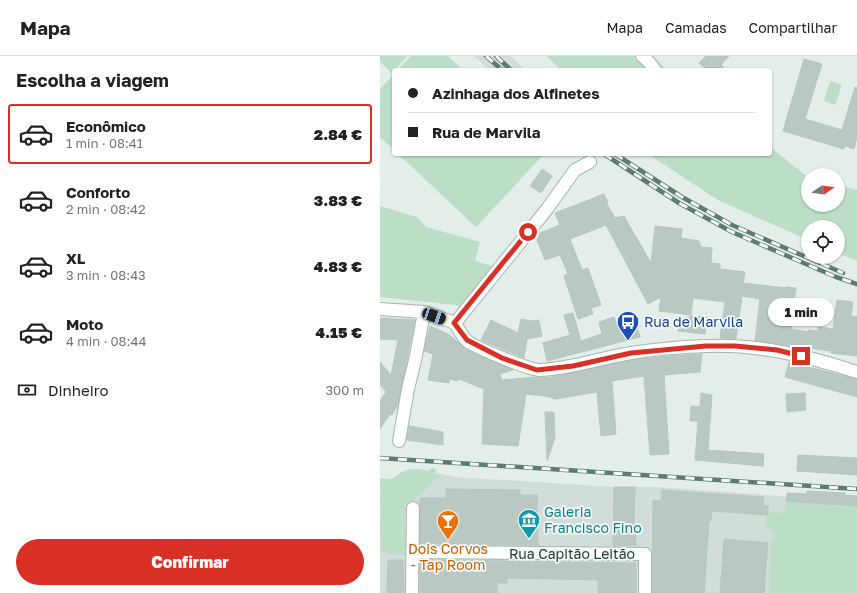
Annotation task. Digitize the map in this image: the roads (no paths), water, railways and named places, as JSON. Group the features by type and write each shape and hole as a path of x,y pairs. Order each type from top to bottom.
{"street":[{"path":"642,56 653,68"},
{"path":"454,323 547,209 575,170 590,162"},
{"path":"380,308 424,312 454,323 467,340 502,358 537,370 573,366 631,353 706,346 735,346 777,350 857,372"},
{"path":"399,441 424,312"},
{"path":"412,593 413,508"},
{"name":"Rua Capitão Leitão","path":"412,552 645,554 645,593"}],"railway":[{"path":"486,56 500,68"},
{"path":"496,56 509,68"},
{"path":"607,156 679,203 732,232 836,277 857,284"},
{"path":"618,156 682,197 732,225 843,273"},
{"path":"380,458 857,489"}],"place":[{"name":"Rua de Marvila","path":"628,342"},
{"name":"Dois Corvos - Tap Room","path":"448,540"},
{"name":"Galeria Francisco Fino","path":"529,540"}]}
